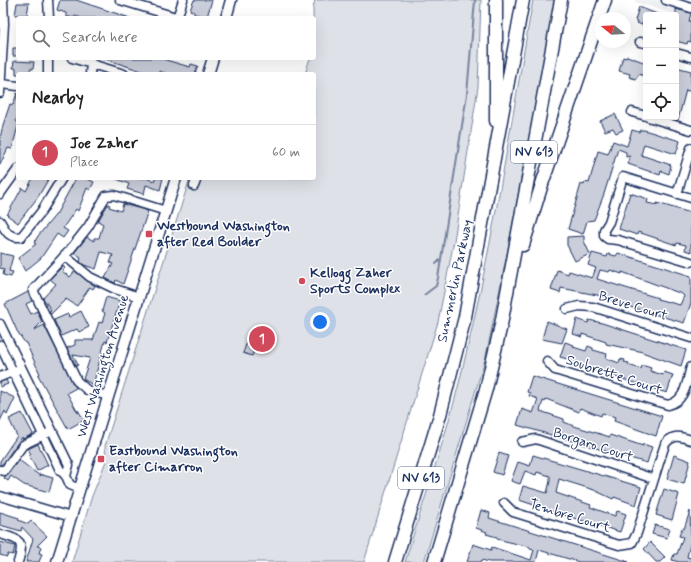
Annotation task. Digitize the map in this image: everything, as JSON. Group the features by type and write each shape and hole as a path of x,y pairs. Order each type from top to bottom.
{"highway":[{"path":"496,0 496,152"},
{"name":"Summerlin Parkway","path":"395,562 440,415 458,347 496,152 523,0"},
{"name":"NV 613","path":"434,562 486,389 506,304 561,0"},
{"path":"506,304 543,181 606,0"}],"main road":[{"path":"227,16 231,0"},
{"path":"209,72 213,60"},
{"name":"West Washington Avenue","path":"57,562 175,180"}],"street":[{"path":"48,0 49,16"},
{"path":"120,0 172,16"},
{"path":"179,16 183,0"},
{"path":"666,0 691,8"},
{"path":"0,93 2,4"},
{"path":"679,54 691,57"},
{"path":"48,60 48,72"},
{"path":"80,60 118,72"},
{"path":"90,72 91,63"},
{"path":"1,84 16,86"},
{"path":"632,112 643,116"},
{"path":"657,120 691,130"},
{"path":"677,194 691,148"},
{"path":"0,194 16,172"},
{"path":"691,198 623,177 609,222 604,230 604,236 608,239 618,240 691,262"},
{"path":"0,221 8,235 12,238 21,237 41,212 61,180"},
{"path":"108,396 86,390 77,381 33,290 65,256 88,227 106,196 114,195 166,211"},
{"path":"65,256 90,277 115,289 139,296"},
{"name":"Breve Court","path":"567,309 579,306 593,307 691,338"},
{"path":"0,324 69,466 66,476"},
{"path":"0,345 60,470 66,476 70,485 80,489"},
{"name":"Soubrette Court","path":"547,362 555,370 668,405 677,403 682,397 691,367"},
{"path":"0,377 21,368"},
{"path":"0,470 4,471 23,445 53,431"},
{"path":"654,479 665,444 669,438 676,436 691,440"},
{"name":"Borgaro Court","path":"522,442 536,439 654,479"},
{"name":"Tembre Court","path":"504,503 513,512 619,545 632,543 637,533 654,479"},
{"path":"0,496 71,517"},
{"path":"0,534 18,540 21,543 22,550 18,562"}],"shaded area":[{"name":"Kellogg Zaher Sports Complex","path":"315,0 481,0 478,87 454,241 438,322 364,562 72,562 92,496 106,461 105,446 189,180 316,180 316,72 306,72 309,60 316,60 316,16 313,16"},
{"path":"533,0 555,0 486,356 424,562 405,562 447,428 481,288"},
{"path":"635,0 691,0 691,19 679,15 679,12 668,12 635,2"}],"building":[{"path":"60,0 76,0 124,16 66,16 66,13 57,10"},
{"path":"194,0 212,0 207,16 194,14 194,12 190,10"},
{"path":"17,3 29,3 27,15 15,15"},
{"path":"639,7 652,12 643,12 642,25 637,23 638,21 635,20"},
{"path":"676,9 691,13 689,21 691,21 691,42 688,41 687,44 679,42 679,12 676,12"},
{"path":"13,48 16,48 16,56 13,56"},
{"path":"627,56 643,62 643,76 639,74 636,79 629,77 630,74 619,71 623,57 626,58"},
{"path":"108,60 166,60 190,67 191,64 198,66 196,72 145,72"},
{"path":"14,61 34,62 33,69 30,69 30,72 16,72 16,68 13,68"},
{"path":"679,68 691,71 691,92 686,90 679,116"},
{"path":"16,96 16,134 12,149 8,148 0,165 0,138 10,104 13,105"},
{"path":"615,114 623,130 616,133 613,128 605,131 600,121"},
{"path":"632,130 639,132 640,130 644,130 680,141 676,154 644,144 641,155 671,165 669,174 661,171 660,175 628,164 630,156 626,157 626,152 618,149 594,220 587,221 583,234 568,229 581,184 584,185 585,182 589,183 598,151 608,154 613,141 627,146"},
{"path":"32,180 48,180 38,197 18,223 7,215 22,188 26,191"},
{"path":"75,180 90,180 94,182 90,190 87,188 78,211 76,209 63,228 68,231 63,238 57,234 41,258 25,271 18,258 36,244 34,243 38,236 57,213"},
{"path":"119,180 162,180 160,190 146,185 144,194 127,189 129,184"},
{"path":"630,193 648,199 647,203 657,205 657,203 691,213 691,252 685,250 686,245 677,243 676,245 638,232 637,235 619,229"},
{"path":"108,204 110,205 109,207 121,211 123,204 148,211 123,284 116,280 115,283 105,278 113,264 110,263 113,255 101,252 96,269 84,265 80,262 81,257 74,253 87,237 94,241 94,238 99,238 103,224 98,221"},
{"path":"584,236 584,241 590,254 575,261 567,245 567,237"},
{"path":"0,253 13,256 9,271 13,272 11,277 3,275 4,269 0,268"},
{"path":"592,253 607,257 608,254 616,256 618,253 691,276 691,303 684,323 620,304 597,295 561,288 560,293 551,290 557,270 568,274 569,271 592,278 596,268 588,265","holes":["600,270 609,272 610,270 622,274 622,272 684,296 680,305 597,279"]},
{"path":"63,266 65,268 62,271 70,277 75,271 95,286 93,289 90,287 77,306 66,299 51,314 49,311 51,310 43,298 56,284 50,279"},
{"path":"28,292 32,301 26,304 31,314 37,311 42,322 34,330 44,325 76,388 67,393 78,413 78,410 84,420 68,429 38,375 40,374 26,343 17,331 5,304"},
{"path":"106,297 120,301 107,342 105,341 93,385 83,379 90,358 73,355 78,365 76,366 67,348 75,345 75,340 93,340 99,322 102,323 105,313 102,311"},
{"path":"81,311 89,327 79,332 77,329 61,336 54,320 68,314 69,317"},
{"path":"577,319 588,323 589,320 602,323 686,350 681,366 639,351 606,344 606,342 582,334 582,337 573,334"},
{"path":"547,321 567,329 562,343 542,339"},
{"path":"248,339 257,342 252,356 243,353"},
{"path":"565,342 574,345 573,347 586,351 588,346 593,348 593,350 607,354 606,358 619,363 620,359 625,360 624,362 629,363 628,365 641,369 642,366 645,366 651,368 650,371 663,375 664,372 673,375 667,393 571,363 571,360 560,357"},
{"path":"532,376 662,416 656,436 614,421 615,417 602,413 601,416 580,408 579,412 546,399 545,402 543,401 540,411 564,419 564,422 610,437 610,435 643,446 643,444 652,447 647,463 517,425 522,409 533,413 538,399 529,396 530,393 527,392"},
{"path":"6,380 8,384 0,387 0,382"},
{"path":"0,391 15,398 7,415 5,411 0,421"},
{"path":"22,413 33,434 23,439 22,437 2,465 0,465 0,461 17,436 9,419"},
{"path":"38,444 48,465 37,471 29,455 31,454 28,449"},
{"path":"499,453 508,456 502,475 493,472"},
{"path":"533,455 641,487 636,505 614,497 613,499 594,490 559,479 556,493 591,505 590,507 615,516 617,511 626,514 620,532 519,500 523,486 547,493 550,476 537,472 536,475 525,471 520,484 511,481 518,462 530,466"},
{"path":"674,455 690,461 684,484 667,479"},
{"path":"19,460 40,476 39,474 53,478 49,492 24,485 11,476 8,481 4,478"},
{"path":"664,489 679,494 672,520 656,515"},
{"path":"481,510 490,513 489,518 629,562 579,562 539,550 536,562 489,562 482,560 481,562 467,562 473,544 491,550 492,547 531,560 534,550 530,549 530,547 497,539 497,537 486,534 487,532 476,528"},
{"path":"690,511 691,541 687,557 691,558 691,562 679,562 672,560 674,554 677,554 683,537 679,536 682,528 684,529"},
{"path":"0,512 19,518 18,520 28,524 31,521 47,536 37,546 41,547 39,553 42,554 39,562 26,562 33,539 22,527 21,531 0,525"},
{"path":"655,525 670,529 667,538 652,534"},
{"path":"0,542 15,546 13,555 8,554 7,557 0,555"},
{"path":"650,542 665,557 660,562 656,562 644,549"}],"waterway":[{"path":"424,295 436,286 438,278 467,94 475,0"},
{"path":"436,264 441,259"}],"place":[{"name":"Westbound Washington after Red Boulder","path":"149,234"},
{"name":"Kellogg Zaher Sports Complex","path":"302,281"},
{"name":"Joe Zaher","path":"262,339"},
{"name":"Eastbound Washington after Cimarron","path":"101,459"}]}
